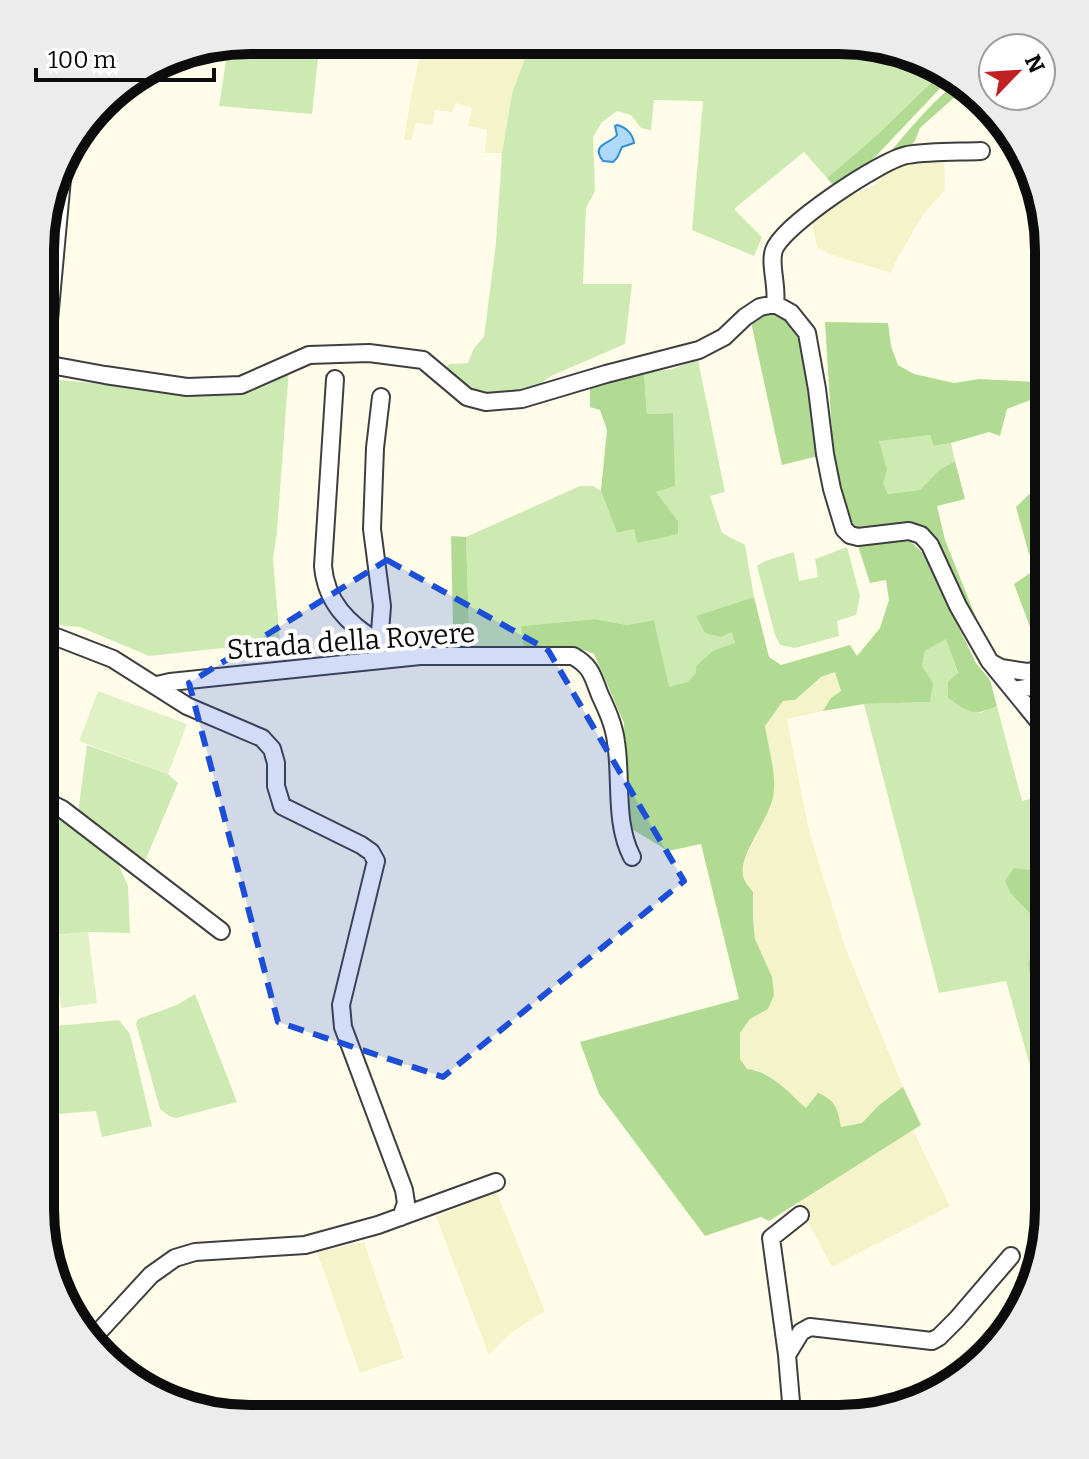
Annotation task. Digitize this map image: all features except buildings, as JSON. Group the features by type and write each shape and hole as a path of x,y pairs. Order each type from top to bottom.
{"street":[{"path":"775,304 777,294 772,256 775,246 801,219 845,187 892,160 906,155 981,151"},
{"path":"54,266 60,206"},
{"path":"54,366 187,387 241,385 309,355 369,353 423,360 467,397 486,402 522,399 699,350 724,337 760,307 775,304 791,313 807,333 825,454 844,529 858,537 909,531 921,535 930,545 958,606 990,662 1035,717"},
{"path":"335,379 324,581 343,615 377,646 382,606 372,529 375,448 381,397"},
{"path":"54,636 113,659 187,706 262,738 272,749 276,763 276,786 282,806 371,852 376,861 341,1005 343,1027 404,1190 406,1203 401,1217"},
{"name":"Strada della Rovere","path":"157,685 420,656 573,656 587,665 612,721 622,827 632,857"},
{"path":"990,662 1001,668 1035,671"},
{"path":"1013,690 1035,686"},
{"path":"54,805 221,931"},
{"path":"98,1332 151,1275 175,1258 195,1252 305,1245 401,1217 496,1182"},
{"path":"792,1405 771,1238 800,1215"},
{"path":"787,1355 801,1332 810,1327 932,1341 957,1319 1011,1256"}],"highlighted area":[{"path":"387,560 548,650 684,881 443,1077 278,1022 189,683"}],"shaded area":[{"path":"420,54 526,54 512,94 502,153 485,153 487,130 468,126 472,108 456,103 452,112 435,110 433,125 416,123 411,140 404,140"},
{"path":"944,157 945,190 922,216 891,273 829,254 817,247 811,215 876,184 899,160"},
{"path":"836,672 841,692 831,698 823,711 787,719 809,831 845,947 903,1087 862,1123 841,1127 807,1108 770,1077 757,1070 747,1070 740,1059 740,1033 750,1019 768,1009 772,977 755,939 753,892 742,875 746,857 774,790 765,726 783,701 795,700 821,677"},
{"path":"913,1130 950,1206 832,1267 798,1203"},
{"path":"496,1191 545,1311 512,1332 489,1355 436,1217"},
{"path":"364,1242 404,1358 360,1373 317,1252"}],"green space":[{"path":"318,54 312,114 219,106 227,56"},
{"path":"526,54 719,54 733,57 734,54 839,54 902,64 935,79 827,178 804,152 734,209 762,237 754,256 692,230 703,101 654,100 651,130 641,128 631,115 617,111 602,122 593,137 595,191 586,208 583,284 632,284 625,344 551,376 533,389 496,395 473,393 444,370 449,364 468,363 474,348 484,337 496,243 502,153 512,94"},
{"path":"935,79 944,84 876,156 837,190 827,178"},
{"path":"949,89 957,95 920,128 915,141 905,152 878,166 928,109"},
{"path":"773,312 787,317 800,334 822,455 782,465 751,322 756,317"},
{"path":"825,322 888,323 891,346 898,365 914,374 954,383 979,379 1035,382 1030,400 1007,409 1000,436 989,432 934,446 930,435 879,441 887,470 883,483 888,494 920,490 939,470 955,461 965,499 937,506 945,540 989,650 930,536 858,529 847,522 835,483"},
{"path":"698,360 725,492 710,496 722,533 745,545 754,597 697,616 733,632 735,643 687,682 668,688 654,620 627,625 595,619 522,626 524,649 454,647 453,629 469,626 466,537 580,486 593,486 601,491 617,533 634,529 638,543 678,521 655,491 672,413 647,414 644,373 672,369"},
{"path":"289,368 273,559 280,642 149,656 80,627 54,625 54,382 60,380 187,392"},
{"path":"644,373 647,414 673,413 675,486 656,492 678,521 678,534 637,543 634,529 617,533 601,491 607,430 600,410 590,407 590,385"},
{"path":"930,435 935,446 951,443 955,461 939,470 920,490 888,494 883,483 879,440"},
{"path":"1035,489 1035,554 1029,554 1016,507"},
{"path":"451,536 466,537 469,626 453,629"},
{"path":"896,540 911,542 923,553 976,663 990,680 997,706 976,712 948,698 948,682 958,673 946,639 925,651 922,666 933,683 930,702 864,704 823,711 831,698 841,691 835,672 821,677 795,700 783,701 765,726 773,773 773,799 743,866 744,878 753,892 755,939 772,977 774,995 768,1009 750,1019 740,1033 740,1059 747,1069 772,1078 806,1108 818,1093 829,1099 837,1111 841,1127 862,1123 903,1087 921,1125 769,1221 761,1217 705,1236 599,1094 580,1042 739,999 701,844 668,851 627,826 624,723 594,654 584,650 524,649 521,626 595,619 627,625 654,620 669,687 687,682 696,673 696,666 713,651 735,643 732,632 721,637 705,633 696,616 754,597 769,657 781,665 850,645 857,656 880,628 889,600 886,580 870,583 858,546"},
{"path":"847,547 860,596 856,615 837,621 839,636 795,648 780,645 757,566 794,552 799,581 818,577 815,559"},
{"path":"1033,571 1035,573 1035,640 1014,584"},
{"path":"946,638 958,674 980,713 997,706 1022,801 1035,798 1035,875 1030,870 1011,894 1035,919 1034,1080 1006,981 939,993 864,704 930,702 922,666 925,651"},
{"path":"98,691 187,724 168,774 79,741"},
{"path":"87,745 168,774 178,783 145,861 78,813"},
{"path":"54,812 115,857 128,886 130,933 54,935"},
{"path":"1014,868 1030,870 1035,875 1035,919 1011,894 1005,881"},
{"path":"88,932 97,1003 61,1008 54,936"},
{"path":"1035,950 1035,983 1031,981 1028,962"},
{"path":"195,994 237,1102 176,1118 160,1109 136,1024 138,1019 177,1005"},
{"path":"119,1020 130,1034 152,1126 102,1137 96,1111 58,1114 54,1059 56,1026"}],"water":[{"path":"617,125 628,131 634,143 622,147 613,162 603,161 600,148 617,135"}]}
